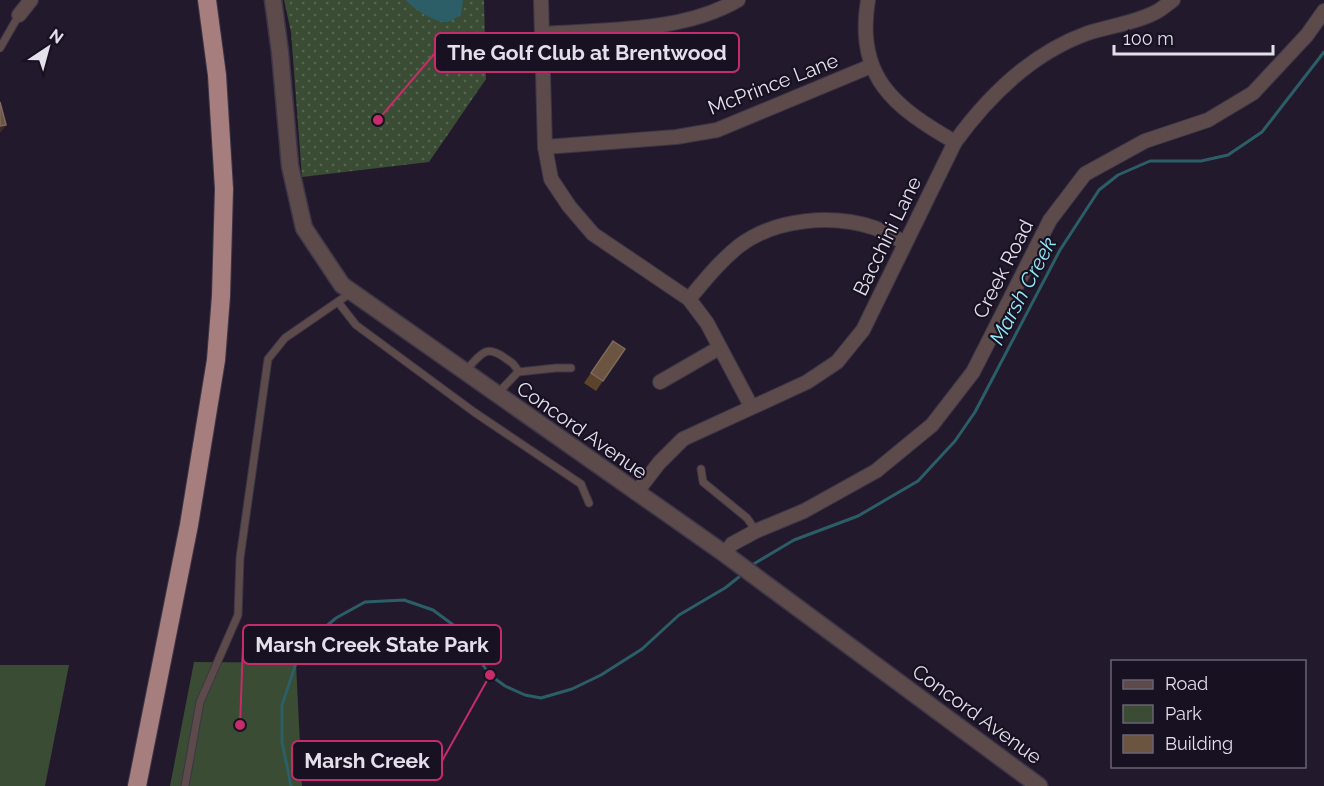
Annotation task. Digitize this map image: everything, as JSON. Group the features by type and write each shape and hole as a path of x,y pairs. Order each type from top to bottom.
{"highway":[{"path":"137,786 189,525 216,360 221,296 224,189 218,75 207,0"}],"street":[{"path":"19,15 31,0"},
{"name":"Concord Avenue","path":"273,0 290,166 304,228 342,285 345,297 465,372 725,554 1039,786"},
{"path":"541,0 545,147 551,178 569,206 593,234 689,299 707,323 751,406"},
{"path":"542,34 666,25 696,18 738,0"},
{"path":"868,0 867,38 871,66 885,90 903,109 923,124 955,142"},
{"name":"Bacchini Lane","path":"636,493 659,463 683,439 807,382 837,362 863,330 904,242 955,142 975,114 1014,75 1046,53 1087,34 1155,13 1173,0"},
{"name":"Creek Road","path":"725,554 732,544 756,531 804,511 876,471 932,425 973,372 1050,220 1085,174 1145,141 1208,120 1253,93 1307,35 1324,11"},
{"name":"McPrince Lane","path":"545,147 676,137 717,129 871,66"},
{"path":"689,299 719,264 740,245 764,230 818,220 845,221 876,228 904,242"},
{"path":"660,382 719,348"}],"lane":[{"path":"0,48 19,15"},
{"path":"184,786 200,702 238,615 240,558 268,359 285,338 345,297 356,325 474,412 581,484 589,503"},
{"path":"465,372 482,353 490,350 496,351 510,361 516,366 518,372"},
{"path":"497,395 518,372 571,368"},
{"path":"701,469 703,482 747,518 756,531"}],"green space":[{"path":"284,0 484,0 486,79 429,162 302,177 291,32"},
{"path":"194,662 296,663 302,786 170,786"},
{"path":"0,665 69,665 45,786 0,786"}],"shaded area":[{"path":"406,0 463,0 461,15 448,22 438,21 419,11"}],"building":[{"path":"0,102 6,125 0,126"},
{"path":"613,341 625,349 603,381 591,373"}],"waterway":[{"name":"Marsh Creek","path":"752,565 794,540 858,516 918,481 955,441 975,412 1060,250 1099,190 1118,175 1150,161 1201,161 1228,155 1262,132 1324,52"},
{"name":"Marsh Creek","path":"291,786 282,742 282,705 296,663 317,634 336,618 365,602 404,600 433,610 456,627 490,675 505,686 525,695 541,698 572,689 601,675 642,649 679,615 725,588 739,577"}],"place":[{"name":"The Golf Club at Brentwood","path":"378,120"},
{"name":"Marsh Creek","path":"490,675"},
{"name":"Marsh Creek State Park","path":"240,725"}]}
